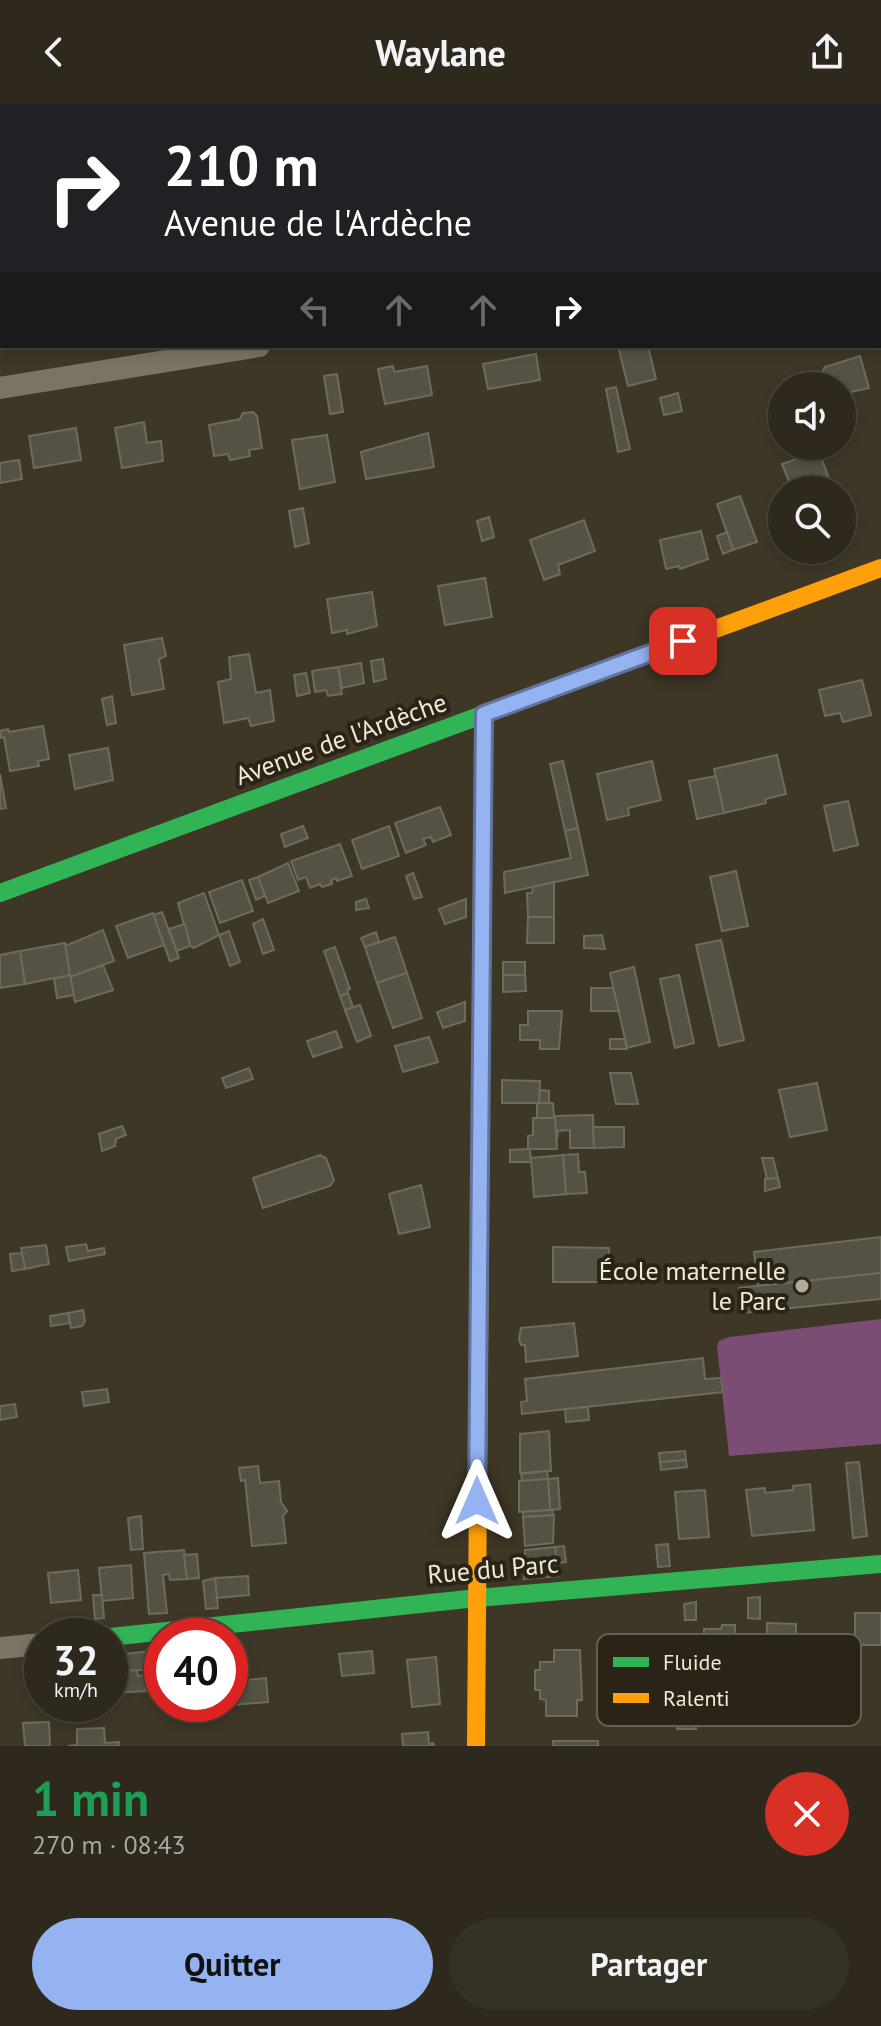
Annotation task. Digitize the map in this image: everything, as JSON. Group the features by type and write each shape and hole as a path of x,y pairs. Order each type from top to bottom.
{"street":[{"path":"0,388 247,348"},
{"name":"Avenue de l'Ardèche","path":"0,893 881,568"},
{"path":"476,1746 484,714"},
{"name":"Rue du Parc","path":"128,1635 477,1598 881,1564"},
{"path":"0,1648 24,1646"}],"shaded area":[{"path":"881,1319 881,1444 729,1456 717,1346 719,1341 729,1337"}],"building":[{"path":"618,348 648,348 656,379 628,386"},
{"path":"536,354 540,380 488,389 483,364"},
{"path":"860,356 869,388 856,391 856,372 822,372 825,367"},
{"path":"393,366 394,372 427,366 432,395 385,404 378,369"},
{"path":"337,374 343,412 330,414 324,376"},
{"path":"616,387 630,449 618,452 606,389"},
{"path":"678,393 682,411 664,415 660,398"},
{"path":"253,412 257,416 262,448 249,450 250,456 230,460 228,454 214,456 209,425 240,419 243,413"},
{"path":"144,422 147,443 161,441 163,461 122,468 115,428"},
{"path":"76,428 81,460 34,468 29,436"},
{"path":"428,433 434,467 366,479 361,452"},
{"path":"327,435 335,482 300,489 292,440"},
{"path":"19,460 22,479 0,483 0,463"},
{"path":"793,460 822,460 828,476 787,476 782,464"},
{"path":"740,496 757,542 733,550 717,504"},
{"path":"303,508 309,543 295,547 289,511"},
{"path":"489,517 494,537 482,541 477,521"},
{"path":"584,520 595,551 558,565 560,574 544,580 530,540"},
{"path":"701,531 708,559 680,569 679,566 666,569 660,540"},
{"path":"727,532 733,550 723,554 717,536"},
{"path":"485,578 492,617 445,625 438,586"},
{"path":"372,592 377,626 347,634 347,630 332,633 327,599"},
{"path":"162,638 166,656 159,659 164,689 132,695 124,645"},
{"path":"249,654 256,693 270,690 274,721 251,726 248,718 224,723 218,682 231,679 229,657"},
{"path":"383,659 386,679 374,682 371,661"},
{"path":"361,663 364,683 342,688 338,667"},
{"path":"338,667 342,694 328,696 326,690 315,692 312,671"},
{"path":"306,673 310,693 297,696 294,675"},
{"path":"862,680 871,715 843,722 840,713 825,716 819,690"},
{"path":"112,696 116,723 107,725 102,699"},
{"path":"43,726 49,759 38,761 39,766 10,771 4,737 1,738 0,731"},
{"path":"108,748 113,780 75,789 69,755"},
{"path":"777,755 786,794 765,799 766,803 724,813 714,769"},
{"path":"563,761 578,828 565,831 550,764"},
{"path":"652,761 661,800 628,808 629,815 607,820 597,774"},
{"path":"0,774 6,808 0,809"},
{"path":"716,776 724,813 697,819 689,781"},
{"path":"848,801 858,845 834,851 824,806"},
{"path":"440,807 451,835 433,842 431,837 423,839 426,845 406,853 395,823"},
{"path":"303,826 308,838 285,847 281,834"},
{"path":"389,826 399,856 362,869 352,840"},
{"path":"578,828 588,875 505,893 504,872 571,858 565,831"},
{"path":"340,844 352,876 337,881 336,878 331,880 332,884 310,888 306,877 298,880 291,861"},
{"path":"288,863 299,891 268,903 258,877"},
{"path":"736,871 748,926 722,931 710,877"},
{"path":"413,873 422,897 414,899 406,876"},
{"path":"258,877 265,896 256,900 249,880"},
{"path":"242,880 253,911 220,923 209,892"},
{"path":"554,882 554,917 528,917 527,893 532,893 533,887"},
{"path":"204,893 219,935 194,948 190,946 178,903"},
{"path":"366,899 369,908 356,910 356,902"},
{"path":"466,899 466,917 445,924 439,909"},
{"path":"162,912 179,958 170,961 153,915"},
{"path":"153,913 164,945 128,958 116,926"},
{"path":"528,917 554,917 554,943 527,943"},
{"path":"263,919 274,950 263,954 253,924"},
{"path":"185,924 190,946 177,951 169,929"},
{"path":"103,930 114,961 70,977 65,946"},
{"path":"229,931 240,962 230,966 219,935"},
{"path":"376,932 379,942 365,947 361,938"},
{"path":"602,935 605,949 584,948 584,936"},
{"path":"395,937 407,973 377,983 365,947"},
{"path":"721,940 744,1040 719,1046 696,945"},
{"path":"65,943 70,975 25,984 20,951"},
{"path":"335,947 350,989 340,996 324,951"},
{"path":"20,951 25,984 0,988 0,955"},
{"path":"503,962 525,962 525,975 503,975"},
{"path":"103,965 113,990 75,1002 70,977"},
{"path":"634,967 650,1042 627,1048 610,973"},
{"path":"407,973 422,1018 393,1028 377,983"},
{"path":"70,975 74,995 57,998 54,979"},
{"path":"503,975 525,975 526,991 503,992"},
{"path":"679,975 694,1043 675,1048 660,979"},
{"path":"591,988 613,988 619,1011 591,1011"},
{"path":"348,993 353,1007 345,1010 340,996"},
{"path":"465,1002 465,1021 443,1028 437,1012"},
{"path":"360,1005 371,1036 357,1042 345,1010"},
{"path":"528,1011 562,1011 559,1049 540,1049 540,1040 520,1040 520,1025 528,1025"},
{"path":"336,1031 342,1047 313,1057 307,1041"},
{"path":"429,1037 438,1062 403,1072 395,1046"},
{"path":"610,1039 625,1039 627,1049 610,1049"},
{"path":"249,1068 253,1079 226,1088 222,1078"},
{"path":"610,1073 631,1073 638,1104 616,1104"},
{"path":"502,1080 540,1081 539,1103 502,1103"},
{"path":"817,1083 827,1130 790,1137 779,1090"},
{"path":"540,1090 549,1091 549,1103 539,1103"},
{"path":"537,1103 553,1103 554,1118 537,1119"},
{"path":"593,1115 594,1148 570,1148 570,1130 558,1131 557,1140 554,1116"},
{"path":"533,1118 555,1118 557,1149 528,1149 528,1136 533,1135"},
{"path":"122,1126 126,1135 116,1139 115,1146 102,1151 99,1134"},
{"path":"593,1127 624,1127 624,1147 594,1148"},
{"path":"530,1149 531,1162 510,1162 510,1150"},
{"path":"578,1154 579,1172 585,1172 587,1193 566,1194 563,1155"},
{"path":"320,1155 326,1158 334,1180 330,1186 263,1208 253,1178"},
{"path":"563,1155 566,1194 534,1197 531,1158"},
{"path":"762,1158 773,1158 778,1178 767,1179"},
{"path":"778,1178 780,1187 765,1191 765,1179"},
{"path":"421,1185 430,1227 399,1234 389,1194"},
{"path":"881,1237 881,1273 758,1286 754,1252"},
{"path":"86,1244 88,1251 104,1248 105,1254 69,1261 66,1247"},
{"path":"46,1245 49,1264 25,1269 21,1248"},
{"path":"553,1247 609,1248 607,1282 553,1282"},
{"path":"22,1253 25,1269 12,1271 10,1254"},
{"path":"881,1273 881,1299 742,1313 739,1288"},
{"path":"83,1310 85,1321 82,1326 71,1328 68,1313"},
{"path":"68,1313 70,1323 51,1326 50,1316"},
{"path":"574,1323 578,1356 526,1362 525,1345 521,1345 519,1339 521,1328"},
{"path":"703,1358 705,1379 721,1378 723,1392 522,1414 521,1402 527,1401 525,1379"},
{"path":"107,1389 109,1402 84,1406 82,1392"},
{"path":"15,1404 17,1417 0,1420 0,1406"},
{"path":"588,1407 589,1420 566,1422 565,1409"},
{"path":"549,1431 551,1471 520,1473 520,1434"},
{"path":"685,1451 686,1460 660,1462 659,1453"},
{"path":"686,1460 687,1467 661,1470 660,1462"},
{"path":"859,1462 867,1536 853,1538 846,1463"},
{"path":"258,1466 260,1483 279,1481 281,1502 287,1511 283,1516 286,1543 252,1546 245,1480 241,1481 239,1468"},
{"path":"547,1471 548,1479 522,1481 521,1474"},
{"path":"558,1478 560,1509 550,1510 548,1479"},
{"path":"548,1479 550,1510 519,1512 519,1481"},
{"path":"810,1484 814,1530 752,1536 746,1490 765,1488 765,1493 793,1490 793,1486"},
{"path":"705,1490 709,1537 679,1539 675,1492"},
{"path":"552,1510 553,1515 523,1517 523,1512"},
{"path":"554,1515 553,1543 525,1546 523,1517"},
{"path":"141,1516 143,1549 131,1550 128,1518"},
{"path":"668,1544 670,1566 658,1567 656,1545"},
{"path":"564,1546 566,1562 557,1563 555,1547"},
{"path":"555,1547 558,1576 524,1579 525,1550"},
{"path":"184,1550 187,1579 170,1580 169,1574 163,1575 167,1613 149,1614 144,1553"},
{"path":"197,1554 199,1578 187,1579 184,1555"},
{"path":"131,1565 133,1598 102,1601 99,1568"},
{"path":"78,1570 81,1600 51,1603 48,1573"},
{"path":"248,1576 249,1595 217,1598 215,1578"},
{"path":"215,1578 218,1608 206,1609 203,1581"},
{"path":"93,1595 102,1595 104,1618 95,1618"},
{"path":"760,1597 760,1619 748,1618 748,1598"},
{"path":"696,1602 696,1620 685,1620 684,1604"},
{"path":"855,1613 881,1613 881,1645 861,1645 861,1634 855,1634"},
{"path":"767,1623 796,1624 796,1634 767,1634"},
{"path":"722,1625 735,1625 735,1634 704,1634 704,1629 721,1629"},
{"path":"554,1650 580,1650 582,1700 577,1700 577,1716 546,1716 546,1700 540,1699 540,1690 535,1690 535,1670 540,1670 540,1662 554,1662"},
{"path":"372,1651 374,1673 342,1676 339,1654"},
{"path":"144,1652 144,1670 128,1671 128,1654"},
{"path":"436,1657 440,1704 412,1707 407,1660"},
{"path":"137,1670 138,1676 144,1675 144,1691 128,1692 128,1671"},
{"path":"266,1678 268,1702 248,1704 248,1680"},
{"path":"49,1722 50,1746 25,1746 23,1723"},
{"path":"677,1726 696,1726 696,1729 677,1729"},
{"path":"104,1728 105,1743 119,1742 119,1746 68,1746 77,1745 77,1729"},
{"path":"428,1732 429,1744 433,1743 434,1746 403,1746 402,1734"},
{"path":"553,1741 598,1741 598,1746 553,1746"}],"traffic: fast":[{"path":"0,893 555,688"},
{"path":"480,1223 484,714"},
{"path":"128,1635 477,1598 881,1564"}],"traffic: slow":[{"path":"555,688 881,568"},
{"path":"476,1746 480,1223"}],"place":[{"name":"École maternelle le Parc","path":"802,1286"}],"route":[{"path":"477,1501 484,714 683,641"}]}
